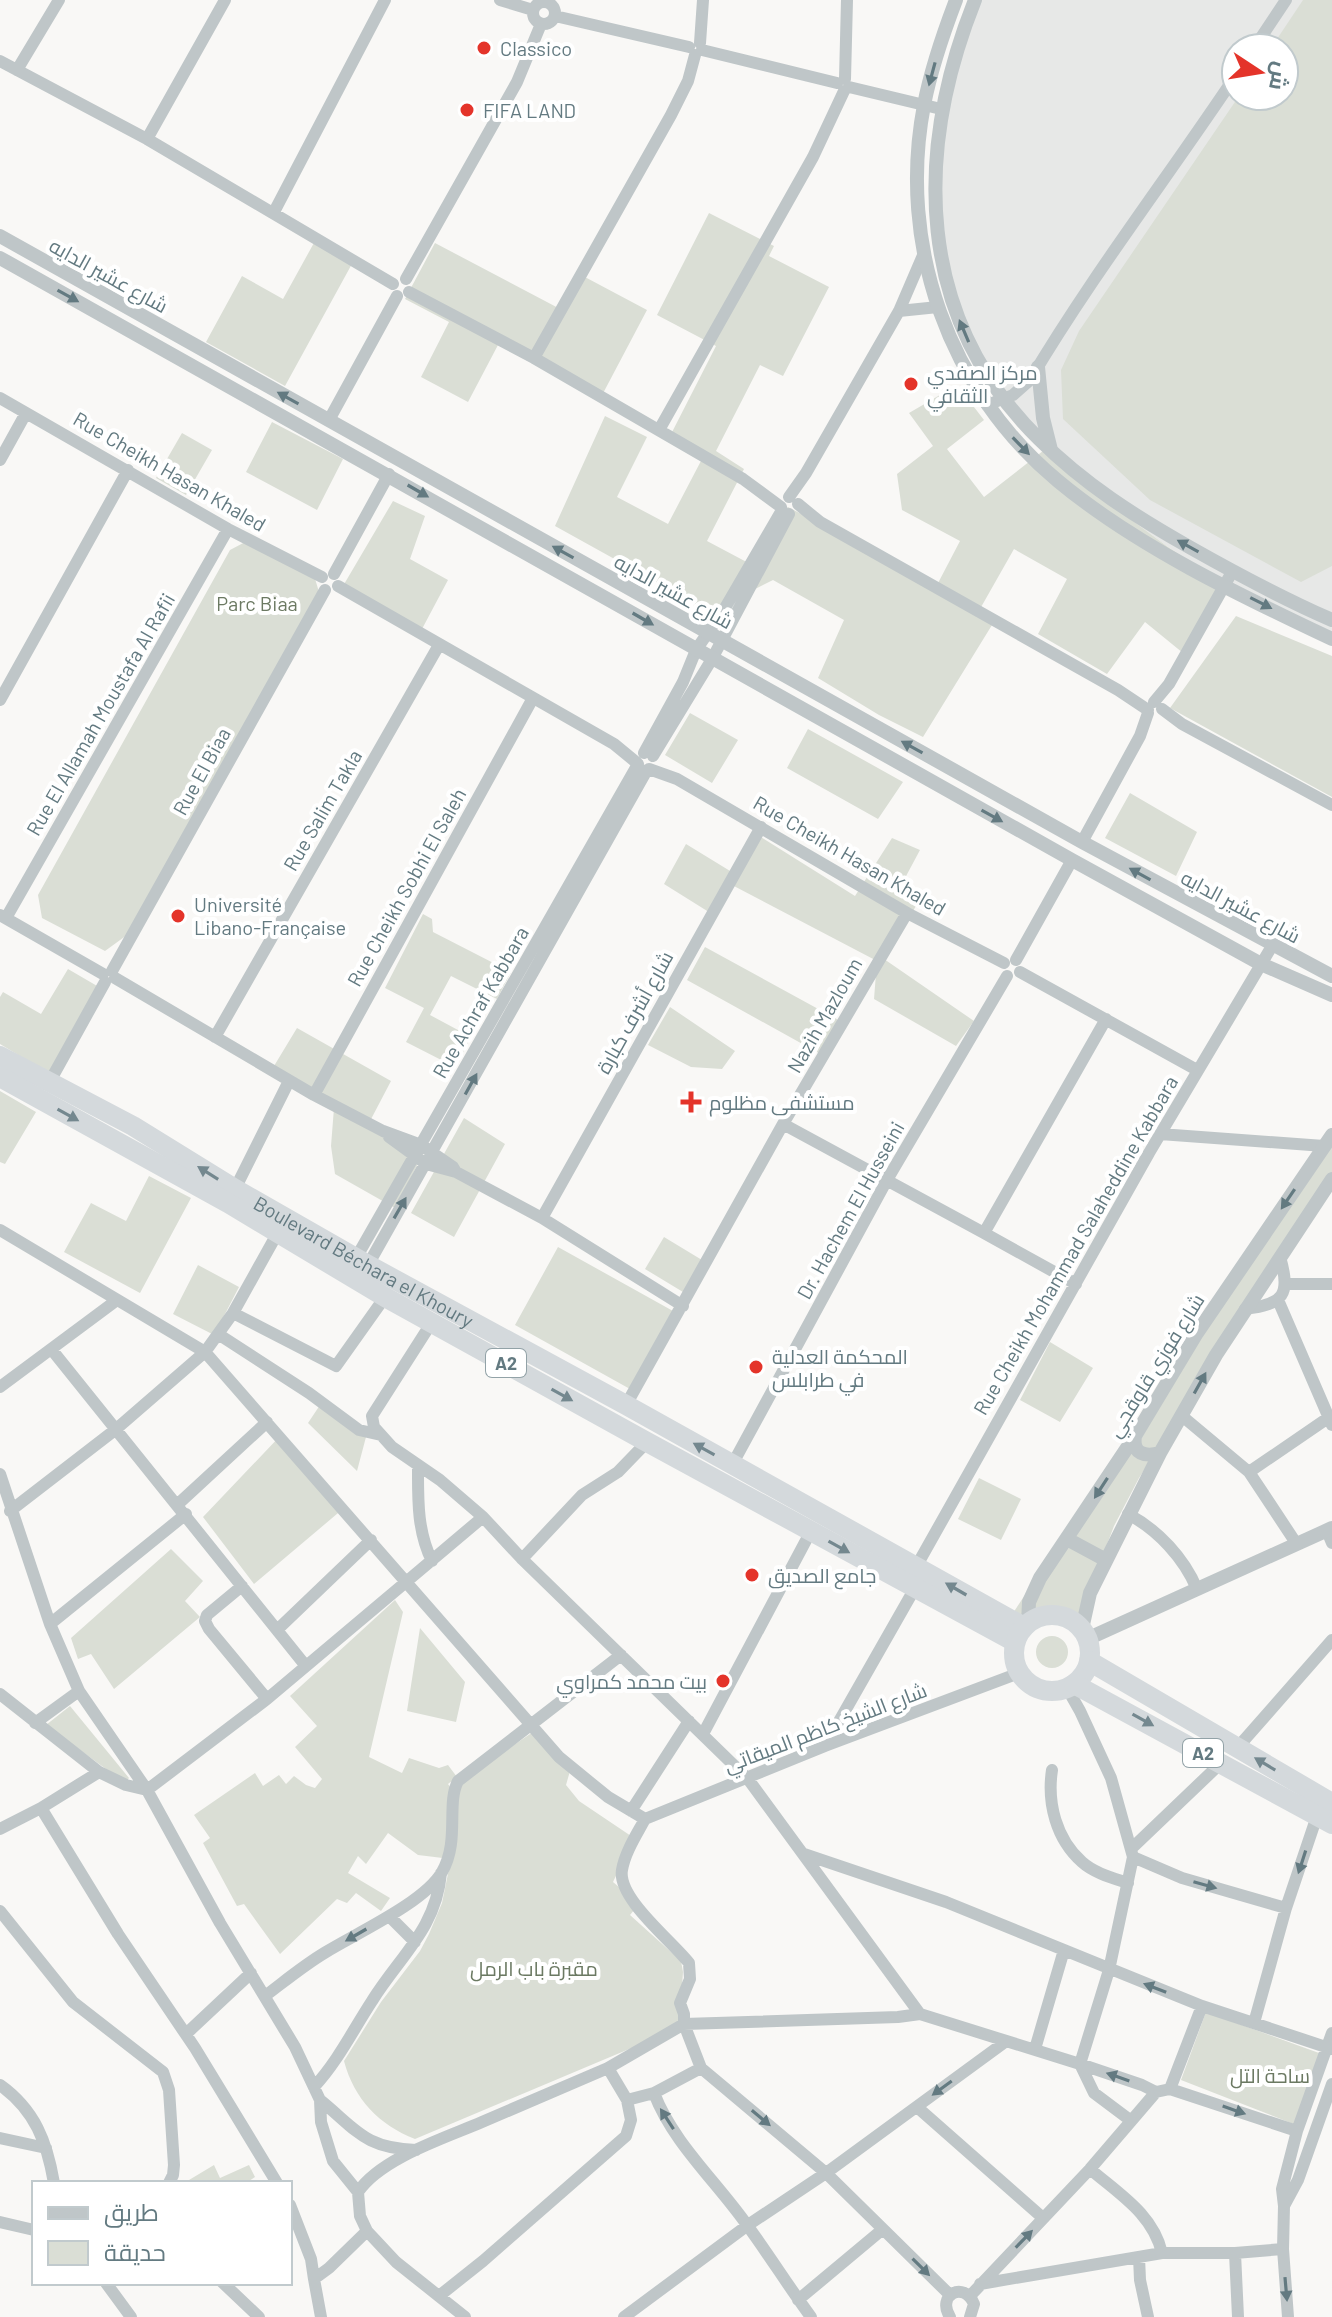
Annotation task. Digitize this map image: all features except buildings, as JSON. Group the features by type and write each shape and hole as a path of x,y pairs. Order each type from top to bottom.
{"highway":[{"name":"Boulevard Béchara el Khoury","path":"0,1056 133,1126 231,1196 277,1234 385,1297 915,1588 1022,1631"},
{"name":"Boulevard Béchara el Khoury","path":"0,1077 362,1262 626,1405 916,1567 1022,1631"},
{"path":"1019,1673 1014,1652 1022,1631 1050,1615 1073,1621 1084,1634 1089,1661 1085,1672 1070,1686"},
{"name":"A2","path":"1089,1661 1238,1747 1327,1815"},
{"name":"A2","path":"1019,1673 1026,1681 1046,1691 1070,1686 1327,1815"}],"street":[{"path":"17,70 59,0"},
{"path":"147,139 225,0"},
{"path":"274,212 385,0"},
{"path":"500,0 533,10"},
{"path":"534,358 688,81 703,0"},
{"path":"659,430 818,148 844,85 847,0"},
{"path":"956,0 924,105 918,178 924,253 938,307 960,360 987,405 1023,449 1082,500 1143,540 1332,620"},
{"path":"975,0 941,109 934,183 941,256 948,289 966,337 1004,399 1051,450 1083,478 1228,578 1332,639"},
{"path":"1265,32 1286,0"},
{"path":"547,1 555,10 555,16 552,21 541,24 536,21 533,10 536,5 547,1"},
{"path":"555,16 941,109"},
{"path":"329,420 517,82 541,24"},
{"path":"0,61 147,139 401,288 534,358 1118,690 1332,805"},
{"path":"987,405 1021,389 1038,367 1120,240 1220,99"},
{"name":"شارع عشير الدايه","path":"0,236 1082,842 1332,976"},
{"name":"Rue Achraf Kabbara","path":"362,1262 418,1150 645,761 712,659 806,473 899,311 924,253"},
{"name":"شارع عشير الدايه","path":"0,258 1072,860 1261,964 1332,995"},
{"path":"899,311 938,307"},
{"path":"1038,367 1043,418 1051,450"},
{"name":"Rue Cheikh Hasan Khaled","path":"0,398 677,779 907,913 1197,1070"},
{"path":"0,460 26,413"},
{"path":"0,700 128,470"},
{"name":"Rue El Biaa","path":"49,1083 389,474"},
{"name":"Rue Achraf Kabbara","path":"362,1262 433,1152 645,761 706,632 725,608 789,505"},
{"name":"Rue El Allamah Moustafa Al Rafii","path":"3,916 228,529"},
{"path":"1082,842 1228,578"},
{"name":"Rue Salim Takla","path":"215,1037 439,645"},
{"name":"Rue Cheikh Sobhi El Saleh","path":"314,1095 533,698"},
{"name":"شارع أشرف كبارة","path":"542,1218 761,827"},
{"name":"Dr. Hachem El Husseini","path":"732,1465 887,1180 1072,860"},
{"name":"Nazih Mazloum","path":"626,1405 783,1124 907,913"},
{"path":"3,916 314,1095 418,1150 433,1152 456,1172 542,1218 683,1306"},
{"name":"Rue Cheikh Mohammad Salaheddine Kabbara","path":"916,1567 1160,1134 1272,946"},
{"path":"984,1233 1106,1019"},
{"path":"231,1196 289,1081"},
{"path":"783,1124 1076,1284"},
{"path":"1160,1134 1328,1141"},
{"name":"شارع فوزي قاوقجي","path":"1022,1631 1033,1590 1135,1436 1197,1333 1328,1141"},
{"path":"418,1150 426,1164 456,1172"},
{"path":"1084,1634 1090,1593 1160,1453 1245,1309 1332,1179"},
{"path":"0,1230 205,1352 530,1724 585,1780 645,1819 622,1867 621,1880 633,1902 689,1963 690,1979 680,2000 684,2024 701,2068 826,2173 950,2295"},
{"path":"10,1511 115,1430 205,1352 233,1313 277,1234"},
{"path":"1245,1309 1278,1300 1284,1293 1286,1284 1280,1257"},
{"path":"1286,1284 1332,1284"},
{"path":"233,1313 336,1366 385,1297"},
{"path":"0,1387 117,1300"},
{"path":"1249,1472 1330,1422 1278,1300"},
{"path":"432,1322 372,1416 374,1427 392,1447 440,1480 483,1517 522,1559 748,1779 920,2014"},
{"path":"218,1334 309,1393 359,1430 381,1435"},
{"path":"52,1350 305,1665"},
{"path":"1182,1416 1249,1472 1296,1543"},
{"path":"50,1624 182,1509 267,1422"},
{"path":"1135,1436 1135,1447 1139,1453 1149,1456 1160,1453"},
{"path":"522,1559 582,1495 618,1472 647,1442"},
{"path":"418,1466 420,1527 432,1561"},
{"path":"0,1474 50,1624 79,1691 147,1790 220,1923 295,2047 320,2100 321,2122 333,2161 358,2192"},
{"path":"1128,1514 1144,1522 1160,1537 1190,1573 1197,1589"},
{"path":"147,1790 267,1699 483,1517"},
{"path":"703,1734 811,1531"},
{"path":"1084,1634 1197,1589 1296,1543 1330,1534"},
{"path":"1067,1539 1106,1560"},
{"path":"277,1630 371,1540"},
{"path":"242,1586 207,1615 205,1621 267,1699"},
{"path":"825,1746 915,1588"},
{"path":"1238,1747 1332,1640"},
{"path":"265,1996 322,1954 389,1916 432,1885 451,1849 454,1791 458,1781 621,1655"},
{"name":"شارع الشيخ كاظم الميقاتي","path":"645,1819 825,1746 1019,1673"},
{"path":"1070,1686 1107,1768 1132,1853 1109,1970 1080,2064 1094,2093 1130,2120"},
{"path":"35,1723 79,1691"},
{"path":"0,1694 99,1772 126,1785 147,1790"},
{"path":"631,1811 689,1721"},
{"path":"1132,1853 1221,1763"},
{"path":"1052,1770 1049,1790 1051,1807 1068,1847 1083,1864 1128,1883"},
{"path":"0,1829 99,1772"},
{"path":"41,1808 276,2181"},
{"path":"1254,2023 1286,1908 1327,1815"},
{"path":"1132,1853 1182,1878 1286,1908"},
{"path":"804,1854 946,1902 1202,2006 1330,2048"},
{"path":"314,2087 331,2068 373,1998 426,1926 437,1904 441,1873"},
{"path":"0,1911 73,2002 167,2077 174,2165 170,2181"},
{"path":"389,1916 415,1942"},
{"path":"1035,2049 1064,1950"},
{"path":"186,2034 251,1973"},
{"path":"1170,2089 1202,2006"},
{"path":"465,2317 396,2262 367,2231 358,2205 358,2192 364,2182 417,2150 608,2068 684,2024 920,2014 1035,2049 1156,2092"},
{"path":"1288,2317 1282,2189 1297,2131 1330,2048 1332,2033"},
{"path":"624,2317 1005,2042"},
{"path":"439,2296 626,2136 631,2120 627,2100 608,2068"},
{"path":"627,2100 654,2093 701,2068"},
{"path":"0,2085 14,2094 34,2118 46,2148 54,2181"},
{"path":"970,2296 1090,2169 1156,2092 1170,2089 1297,2131"},
{"path":"1284,2206 1295,2187 1331,2092"},
{"path":"654,2093 676,2132 748,2225 811,2317"},
{"path":"320,2100 374,2144 417,2150"},
{"path":"917,2107 1043,2218"},
{"path":"0,2138 46,2148"},
{"path":"1090,2169 1154,2228 1162,2253"},
{"path":"292,2210 311,2259 321,2317"},
{"path":"0,2222 32,2230"},
{"path":"798,2300 883,2229"},
{"path":"314,2279 367,2231"},
{"path":"980,2284 1162,2253 1235,2253 1283,2249"},
{"path":"1235,2253 1238,2317"},
{"path":"1139,2257 1140,2280 1148,2317"},
{"path":"107,2285 131,2317"},
{"path":"225,2285 259,2317"},
{"path":"947,2316 945,2304 950,2295 962,2292 970,2296 974,2316"}],"shaded area":[{"path":"975,0 1332,0 1332,638 1226,584 1168,547 1113,506 1062,461 979,361 939,244 941,116"}],"green space":[{"path":"1303,0 1332,0 1332,566 1301,582 1150,500 1063,419 1061,370 1079,331 1228,112 1300,112 1300,32 1282,32"},
{"path":"709,213 774,246 769,256 829,287 783,376 760,365 716,451 744,469 707,541 756,567 788,507 937,585 960,541 902,510 897,474 933,446 909,413 957,385 984,420 947,449 984,497 1048,447 1113,506 1168,547 1226,584 1183,653 1145,622 1107,674 1038,634 1067,579 1014,549 976,616 992,625 923,737 818,678 844,620 773,580 710,612 555,526 605,416 647,437 617,497 668,524 702,459 668,440 716,346 657,315"},
{"path":"315,241 353,262 285,386 206,342 242,276 283,299"},
{"path":"435,243 564,311 583,276 647,310 600,399 498,345 468,402 421,377 449,322 405,299"},
{"path":"272,422 343,459 317,510 246,472"},
{"path":"182,433 212,450 186,495 156,478"},
{"path":"393,501 425,516 410,559 448,580 422,629 343,586"},
{"name":"Parc Biaa","path":"249,540 313,572 319,592 127,935 105,951 42,918 38,895 230,550"},
{"path":"1236,616 1332,656 1332,797 1170,708"},
{"path":"690,713 738,740 712,783 665,755"},
{"path":"808,729 903,782 878,819 787,768"},
{"path":"1130,793 1197,832 1176,876 1105,838"},
{"path":"761,837 855,896 892,838 920,850 897,893 916,906 884,959 974,1021 956,1046 874,999 877,961 732,885 712,914 664,884 686,844 735,874"},
{"path":"423,914 432,919 433,932 511,972 497,999 451,976 430,1015 471,1037 455,1067 406,1042 424,1008 385,988"},
{"path":"705,947 842,1022 824,1056 687,980"},
{"path":"68,969 104,990 53,1076 0,1044 0,997 3,992 41,1014"},
{"path":"670,1007 735,1051 722,1069 691,1067 648,1045"},
{"path":"297,1028 391,1081 369,1123 423,1154 395,1208 335,1174 331,1146 334,1108 274,1066"},
{"path":"0,1091 36,1112 5,1164 0,1162"},
{"path":"464,1118 505,1144 454,1237 411,1213"},
{"path":"1332,1132 1332,1188 1139,1478 1114,1526 1078,1621 1057,1618 1005,1625"},
{"path":"149,1176 191,1198 140,1293 64,1252 91,1203 126,1221"},
{"path":"664,1237 702,1260 683,1292 645,1269"},
{"path":"558,1247 673,1311 630,1389 515,1325"},
{"path":"198,1265 239,1287 214,1335 173,1314"},
{"path":"1050,1342 1093,1368 1060,1422 1020,1400"},
{"path":"320,1405 366,1437 357,1471 308,1423"},
{"path":"281,1435 344,1508 254,1584 203,1517"},
{"path":"979,1478 1021,1499 1001,1540 958,1519"},
{"path":"171,1549 203,1581 185,1601 200,1617 114,1689 91,1654 78,1659 71,1638"},
{"name":"مقبرة باب الرمل","path":"395,1600 403,1612 369,1757 402,1773 409,1758 439,1768 448,1765 457,1777 448,1784 451,1788 533,1732 570,1771 566,1785 579,1801 634,1838 613,1882 639,1904 630,1915 681,1961 682,1986 691,2023 415,2139 390,2126 370,2109 354,2087 344,2061 381,2002 420,1951 442,1903 451,1859 418,1855 388,1833 366,1864 358,1856 348,1873 390,1898 381,1911 356,1893 347,1903 337,1899 280,1954 244,1904 237,1906 203,1843 210,1838 194,1815 255,1773 263,1786 279,1775 286,1784 294,1776 315,1788 322,1779 295,1747 317,1726 290,1696"},
{"path":"420,1628 465,1682 456,1722 407,1711"},
{"path":"1052,1636 1063,1641 1068,1652 1063,1663 1052,1668 1041,1663 1036,1652 1041,1641"},
{"path":"70,1706 129,1778 125,1783 46,1725"},
{"name":"ساحة التل","path":"1206,2012 1319,2053 1296,2125 1181,2080"},
{"path":"214,2165 220,2178 249,2165 255,2177 249,2181 187,2181"}],"place":[{"name":"Classico","path":"484,48"},
{"name":"FIFA LAND","path":"467,110"},
{"name":"مركز الصفدي الثقافي","path":"911,384"},
{"name":"Université Libano-Française","path":"178,916"},
{"name":"مستشفى مظلوم","path":"691,1102"},
{"name":"المحكمة العدلية في طرابلس","path":"756,1367"},
{"name":"جامع الصديق","path":"752,1575"},
{"name":"بيت محمد كمراوي","path":"723,1681"}]}
